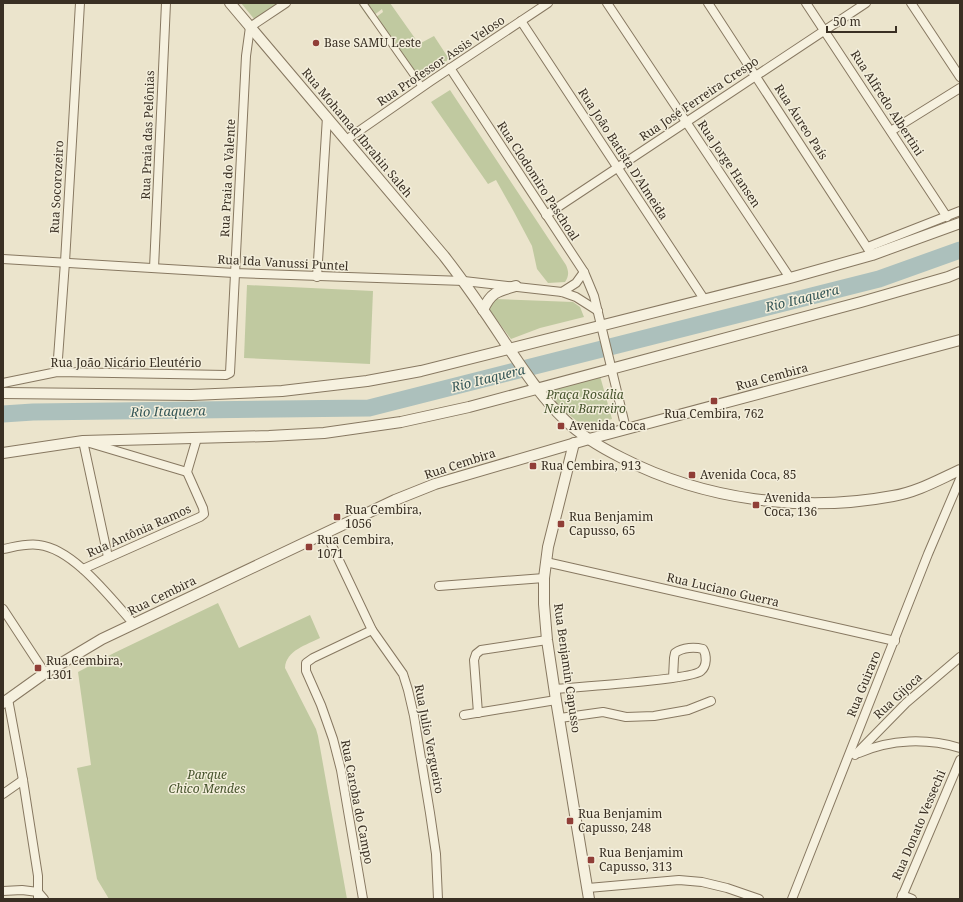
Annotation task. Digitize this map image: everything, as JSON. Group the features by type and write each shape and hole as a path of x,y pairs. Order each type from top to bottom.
{"street":[{"name":"Rua Socorozeiro","path":"57,372 80,3"},
{"name":"Rua Praia das Pelônias","path":"154,268 166,3"},
{"name":"Rua Mohamad Ibrahin Saleh","path":"230,3 464,281"},
{"path":"250,27 286,3"},
{"path":"363,3 422,87"},
{"name":"Rua Professor Assis Veloso","path":"346,140 450,68 548,3"},
{"name":"Rua Jorge Hansen","path":"607,3 790,278"},
{"name":"Rua Áureo País","path":"708,3 870,251"},
{"name":"Rua Alfredo Albertini","path":"806,3 947,217"},
{"name":"Rua José Ferreira Crespo","path":"546,215 866,3"},
{"path":"911,3 960,77"},
{"name":"Rua João Batista D'Almeida","path":"521,21 704,300"},
{"name":"Rua Praia do Valente","path":"226,375 231,372 234,273 246,64 250,27"},
{"name":"Rua Clodomiro Paschoal","path":"450,68 584,272 591,287 598,311"},
{"path":"891,131 960,88"},
{"path":"317,277 327,117"},
{"path":"870,251 960,211"},
{"path":"3,393 192,395 282,391 367,381 421,371 510,350 601,325 790,278 960,223"},
{"name":"Rua Ida Vanussi Puntel","path":"3,259 317,277 464,281 562,292 582,301 598,311"},
{"path":"562,292 576,283 584,272"},
{"path":"3,454 84,441 269,436 324,433 365,428 433,415 534,385 861,302 948,277 960,272"},
{"path":"464,281 534,385 566,422 606,450 638,466 678,481 749,499 781,502 834,503 895,496 928,485 960,470"},
{"path":"483,310 494,293 516,286"},
{"path":"598,311 626,429"},
{"name":"Rua Cembira","path":"6,701 45,673 102,639 326,532 395,500 435,484 574,443 960,340"},
{"name":"Rua João Nicário Eleutério","path":"3,383 57,372 226,375"},
{"path":"84,441 187,472 197,438"},
{"path":"84,441 108,557"},
{"name":"Rua Benjamin Capusso","path":"574,443 548,547 544,578 544,604 547,640 556,700 589,899"},
{"name":"Rua Antônia Ramos","path":"83,569 204,514 203,508 187,472"},
{"name":"Rua Guiraro","path":"792,899 846,760 895,641 928,554 960,479"},
{"name":"Rua Julio Vergueiro","path":"326,532 372,630 403,674 408,690 414,716 436,854 438,899"},
{"path":"3,549 39,545 57,550 83,569 134,624"},
{"name":"Rua Luciano Guerra","path":"546,562 895,641"},
{"path":"439,586 544,578"},
{"path":"3,609 45,673"},
{"name":"Rua Caroba do Campo","path":"363,899 339,762 333,739 321,705 305,667 306,663 313,658 372,630"},
{"path":"478,713 474,660 476,654 481,650 547,640"},
{"path":"555,689 673,678 693,675 700,672 705,664 707,655 703,649 680,649 675,653 673,678"},
{"name":"Rua Gijoca","path":"855,755 906,703 960,657"},
{"path":"464,715 556,700"},
{"path":"6,701 23,780 38,876 38,895"},
{"path":"560,718 603,712 626,717 654,716 688,710 711,701"},
{"path":"846,760 855,755 884,745 904,742 930,742 960,748"},
{"name":"Rua Donato Vessechi","path":"902,897 960,760"},
{"path":"3,794 23,780"},
{"path":"588,888 679,880 702,882 727,888 759,899"},
{"path":"3,891 22,890 38,895 44,899"},
{"path":"902,897 912,899"}],"green space":[{"path":"241,3 279,3 255,20"},
{"path":"358,3 390,3 419,44 434,36 449,59 420,81 375,18 383,12 382,9 369,19"},
{"path":"450,90 566,265 568,274 565,282 548,283 537,269 532,246 496,180 488,184 431,102"},
{"path":"247,285 373,291 370,364 244,358"},
{"path":"494,299 573,302 580,307 584,317 540,328 511,339 489,309"},
{"name":"Praça Rosália Neira Barreiro","path":"600,376 612,419 583,426 562,409 544,391"},
{"name":"Parque Chico Mendes","path":"218,603 239,648 310,615 320,638 293,652 286,662 285,668 316,729 318,736 347,899 109,899 97,879 77,768 91,765 78,672"}],"waterway":[{"name":"Rio Itaquera","path":"3,414 33,412 369,408 879,279 960,250"}],"place":[{"name":"Base SAMU Leste","path":"316,43"},
{"name":"Rua Cembira, 762","path":"714,401"},
{"name":"Avenida Coca","path":"561,426"},
{"name":"Rua Cembira, 913","path":"533,466"},
{"name":"Avenida Coca, 85","path":"692,475"},
{"name":"Avenida Coca, 136","path":"756,505"},
{"name":"Rua Cembira, 1056","path":"337,517"},
{"name":"Rua Benjamim Capusso, 65","path":"561,524"},
{"name":"Rua Cembira, 1071","path":"309,547"},
{"name":"Rua Cembira, 1301","path":"38,668"},
{"name":"Rua Benjamim Capusso, 248","path":"570,821"},
{"name":"Rua Benjamim Capusso, 313","path":"591,860"}]}
